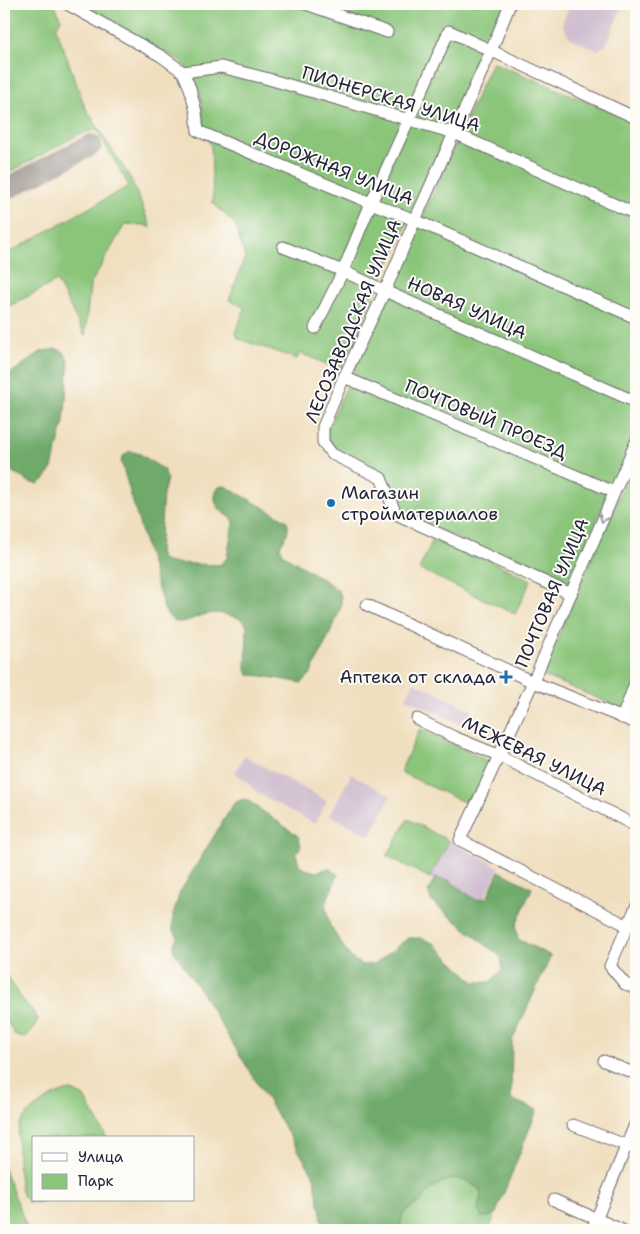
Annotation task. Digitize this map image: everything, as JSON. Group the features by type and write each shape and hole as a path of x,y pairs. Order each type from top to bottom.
{"street":[{"path":"67,4 161,56 183,72"},
{"path":"306,4 387,32"},
{"name":"ЛЕСОЗАВОДСКАЯ УЛИЦА","path":"510,4 385,291 344,377 323,427 323,442 332,454 381,478 396,514 571,594"},
{"path":"315,328 449,32 636,118"},
{"name":"ПИОНЕРСКАЯ УЛИЦА","path":"183,72 221,67 454,133 636,214"},
{"name":"ДОРОЖНАЯ УЛИЦА","path":"183,72 190,88 196,112 198,131 415,220 636,318"},
{"name":"НОВАЯ УЛИЦА","path":"282,246 342,270 385,291 636,402"},
{"name":"ПОЧТОВЫЙ ПРОЕЗД","path":"344,377 614,492"},
{"name":"ПОЧТОВАЯ УЛИЦА","path":"628,926 460,840 533,682 636,442"},
{"path":"366,605 533,682 636,723"},
{"path":"622,718 636,682"},
{"name":"МЕЖЕВАЯ УЛИЦА","path":"417,719 498,756 636,826"},
{"path":"636,907 610,966 625,984 636,988"},
{"path":"604,1061 636,1074"},
{"path":"592,1230 632,1148 636,1122"},
{"path":"573,1124 632,1148"},
{"path":"554,1200 622,1230"}],"shaded area":[{"path":"570,4 623,4 606,45 597,50 570,38 562,24"},
{"path":"414,682 472,710 464,726 406,698"},
{"path":"244,756 327,801 315,824 261,795 235,772"},
{"path":"351,774 391,796 370,836 330,815"},
{"path":"449,841 500,867 481,904 430,878"}],"green space":[{"path":"4,4 53,4 55,6 61,19 56,28 85,107 131,179 151,228 144,225 125,224 90,285 85,336 57,281 4,309 4,255 129,186 96,129 78,135 4,175"},
{"path":"78,4 504,4 484,53 341,370 300,353 297,359 239,339 235,333 245,308 229,300 245,257 235,224 213,203 211,146 204,127 200,93 193,76 180,61"},
{"path":"492,62 636,122 636,430 567,589 401,512 385,474 335,450 328,440 328,428"},
{"path":"58,349 64,352 69,362 64,422 52,468 45,479 38,484 31,483 4,467 4,378 42,351"},
{"path":"130,451 140,454 164,470 167,479 163,494 159,553 163,560 170,563 219,565 227,558 233,523 232,518 220,509 215,501 216,492 219,487 225,486 286,520 288,531 280,547 284,555 338,590 341,596 341,606 334,625 310,675 302,683 248,675 246,670 247,627 239,619 214,613 179,622 169,616 164,609 121,461 123,456"},
{"path":"636,457 636,714 541,675"},
{"path":"435,535 531,580 515,614 419,569"},
{"path":"420,729 490,762 470,805 400,772"},
{"path":"243,799 298,836 301,846 296,854 302,868 316,872 329,868 338,875 325,904 330,926 350,957 362,965 375,964 408,938 421,938 435,944 475,982 490,982 502,970 501,957 432,902 428,892 435,878 450,881 476,900 487,898 499,871 532,888 516,926 518,939 551,956 512,1041 511,1099 537,1110 496,1213 488,1217 482,1217 478,1210 481,1195 479,1188 467,1181 453,1178 442,1182 428,1191 421,1201 403,1214 400,1225 402,1230 324,1230 314,1176 200,990 173,950 178,937 173,929 173,914 180,892 234,803"},
{"path":"408,819 449,841 430,878 387,856"},
{"path":"4,972 38,1019 33,1030 24,1038 14,1034 4,1014"},
{"path":"70,1090 84,1097 106,1136 32,1136 32,1202 41,1202 39,1203 28,1202 22,1193 19,1179 18,1147 20,1124 42,1102"},
{"path":"4,1169 28,1230 4,1230"},
{"path":"455,1178 467,1181 479,1188 481,1194 478,1210 488,1217 496,1213 489,1230 402,1230 401,1220 404,1213 419,1203 432,1188"}],"taxiway":[{"path":"4,190 91,145"}],"place":[{"name":"Магазин стройматериалов","path":"331,503"},
{"name":"Аптека от склада","path":"506,677"}]}
